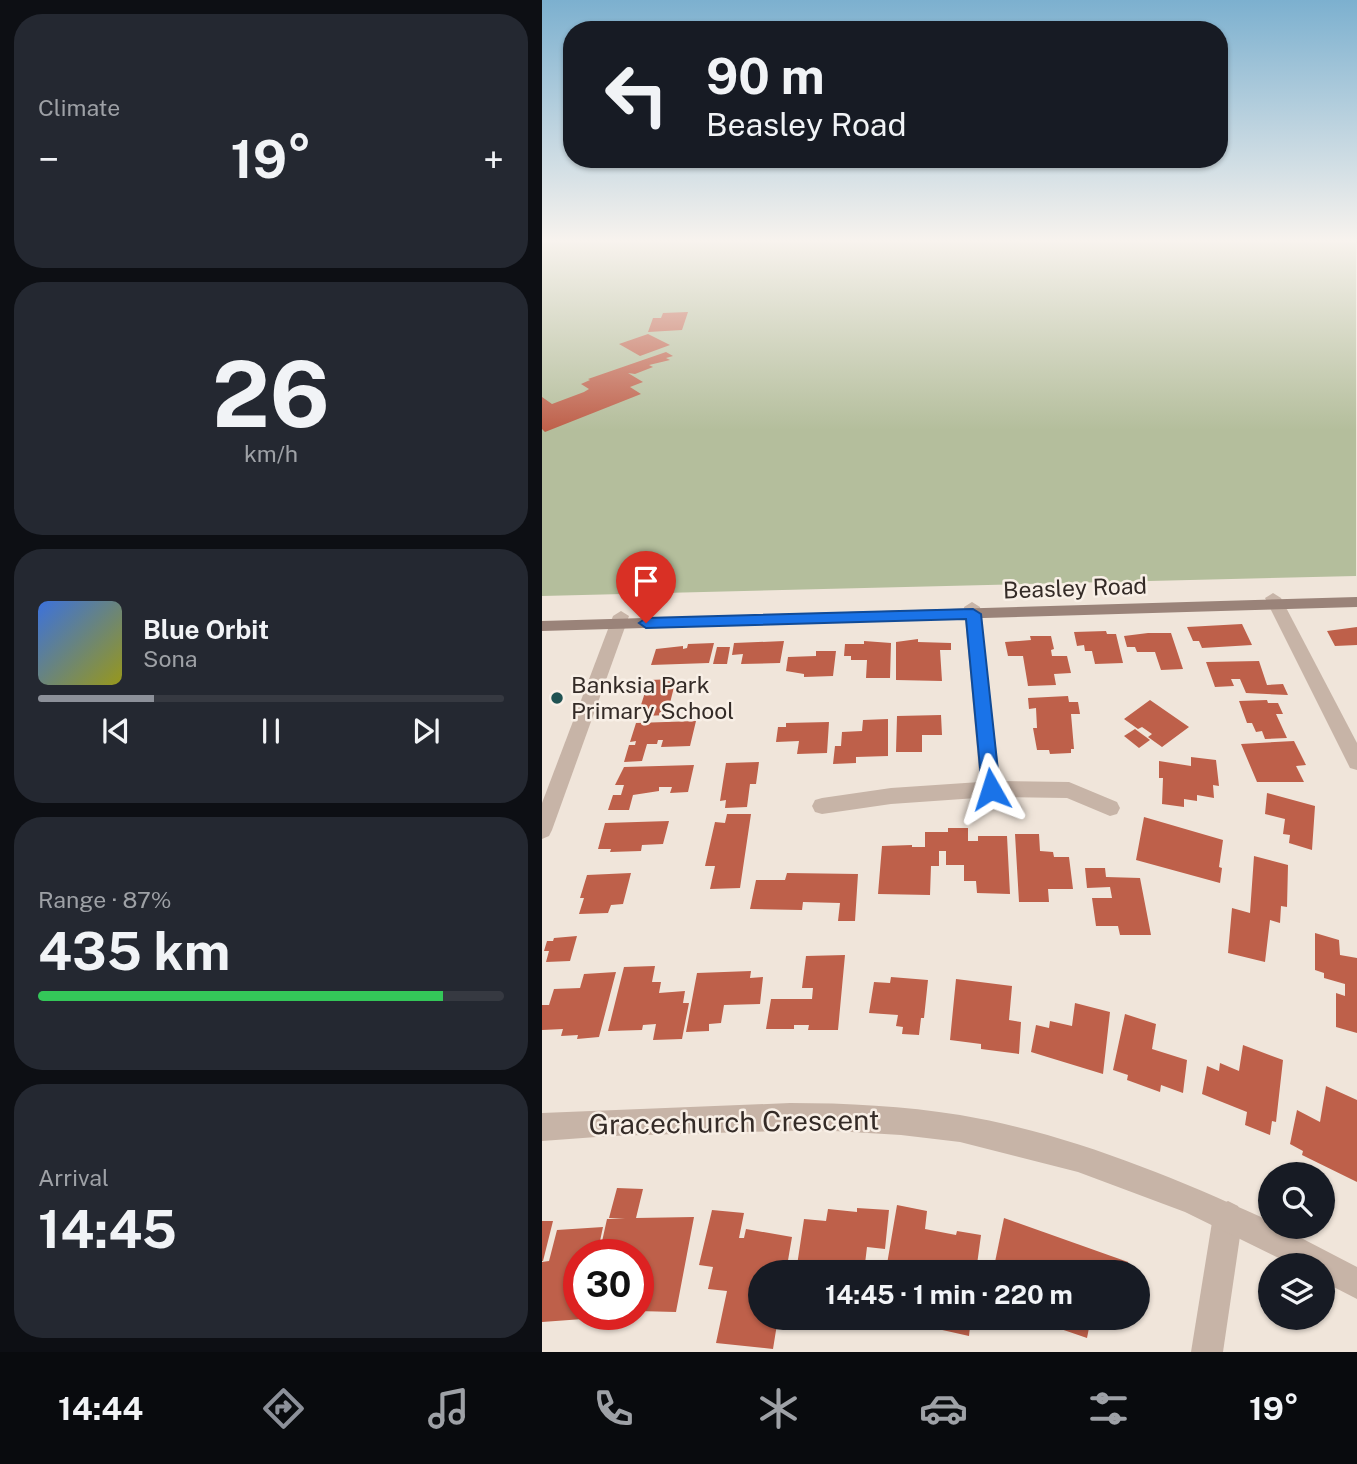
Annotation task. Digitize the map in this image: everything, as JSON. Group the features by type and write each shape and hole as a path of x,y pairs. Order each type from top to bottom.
{"main road":[{"name":"Beasley Road","path":"1275,601 1356,595"},
{"name":"Beasley Road","path":"542,619 620,620 1275,601 1356,602"},
{"name":"Beasley Road","path":"542,626 620,620"}],"street":[{"path":"1275,601 1356,764"},
{"path":"973,610 991,789"},
{"path":"542,830 620,620"},
{"path":"822,806 891,796 991,789 1069,790 1110,808"},
{"name":"Gracechurch Crescent","path":"542,1127 783,1116 904,1121 975,1133 1047,1149 1132,1176 1228,1216 1356,1284"},
{"path":"1208,1352 1228,1216"}],"green space":[{"path":"542,304 1356,304 1356,576 542,596"}],"building":[{"path":"688,312 682,330 648,332 653,318 661,318 663,313"},
{"path":"648,334 670,345 640,356 619,344"},
{"path":"666,352 673,356 666,358 670,360 649,365 653,367 635,374 628,373 643,382 630,387 641,394 545,432 542,429 542,397 552,404 589,389 581,384 590,380 588,379"},
{"path":"1242,624 1252,645 1202,648 1199,641 1193,641 1187,627"},
{"path":"1357,627 1357,645 1335,646 1327,631"},
{"path":"1106,631 1107,634 1116,634 1123,663 1095,664 1092,651 1085,651 1084,645 1077,646 1074,632"},
{"path":"1171,633 1183,669 1161,670 1155,652 1137,652 1135,647 1127,647 1124,636"},
{"path":"1030,636 1051,636 1054,649 1051,650 1052,656 1067,656 1071,673 1054,674 1056,685 1028,686 1023,656 1008,656 1005,642 1031,640"},
{"path":"918,639 918,642 951,643 951,650 940,650 942,681 896,680 896,642"},
{"path":"784,641 780,663 741,664 743,654 732,655 734,643"},
{"path":"864,641 891,643 890,678 866,678 867,660 851,660 851,656 844,656 845,644 864,644"},
{"path":"714,643 709,663 651,665 656,649 683,646 683,649 687,648 688,644"},
{"path":"717,647 730,647 727,664 713,664"},
{"path":"816,651 836,651 833,676 804,677 804,674 786,671 788,657 816,656"},
{"path":"1259,661 1267,685 1283,684 1288,695 1246,693 1240,679 1231,679 1234,686 1215,687 1206,662"},
{"path":"676,679 667,715 646,716 648,708 640,708 649,680"},
{"path":"1068,696 1069,702 1078,702 1080,714 1071,714 1074,749 1071,749 1071,753 1050,754 1049,750 1037,750 1033,728 1037,728 1036,708 1029,709 1028,698"},
{"path":"1150,700 1189,727 1162,747 1148,737 1152,734 1142,727 1138,729 1124,719"},
{"path":"1267,700 1268,703 1278,703 1283,714 1276,714 1287,738 1265,739 1262,731 1256,732 1252,723 1247,723 1239,701"},
{"path":"941,715 942,735 922,735 922,752 896,752 897,716"},
{"path":"888,719 888,756 856,757 856,763 833,764 835,746 841,746 842,732 862,731 863,720"},
{"path":"696,721 690,746 661,747 663,740 658,740 657,744 647,744 642,761 624,762 629,745 635,745 636,741 630,742 636,723"},
{"path":"829,722 827,753 797,754 799,741 776,742 778,727 786,727 786,723"},
{"path":"1135,729 1150,740 1139,748 1124,736"},
{"path":"1294,741 1306,765 1296,766 1304,782 1257,782 1241,744"},
{"path":"1191,757 1216,760 1219,786 1213,785 1214,798 1197,795 1197,801 1184,799 1184,807 1162,804 1163,778 1159,778 1159,761 1191,766"},
{"path":"759,762 756,784 750,784 747,807 725,808 726,800 720,801 726,763"},
{"path":"694,765 688,792 670,793 672,787 659,787 659,791 633,795 629,810 608,810 613,795 621,795 624,785 615,785 624,767"},
{"path":"1267,793 1315,806 1312,850 1289,843 1290,835 1283,834 1285,819 1265,814"},
{"path":"727,814 751,814 740,888 710,889 715,866 705,866 715,822 725,823"},
{"path":"1144,817 1223,840 1219,867 1222,868 1220,883 1136,860"},
{"path":"669,821 663,844 642,845 641,851 610,852 611,849 598,849 605,823"},
{"path":"948,828 968,828 968,841 978,841 978,836 1007,836 1010,894 977,893 976,881 964,881 964,865 946,865 946,851 939,851 939,866 931,866 930,895 878,894 882,846 925,847 925,832 948,832"},
{"path":"1015,834 1039,834 1040,851 1053,852 1054,857 1069,857 1073,889 1048,889 1049,902 1019,902"},
{"path":"1254,856 1288,865 1287,907 1281,906 1280,923 1270,920 1265,962 1228,953 1232,908 1250,913"},
{"path":"1085,868 1105,868 1106,877 1140,878 1151,935 1120,935 1118,926 1096,926 1092,898 1112,898 1110,887 1087,888"},
{"path":"631,873 623,904 611,905 608,913 579,914 584,898 580,898 587,875"},
{"path":"787,873 858,874 855,921 838,921 840,903 803,902 802,910 750,909 756,880 785,880"},
{"path":"1315,933 1339,940 1340,955 1357,958 1357,1033 1336,1027 1336,993 1345,996 1345,984 1324,978 1324,973 1315,970"},
{"path":"577,936 570,961 546,962 549,951 544,951 547,941"},
{"path":"845,955 838,1030 808,1030 809,1025 794,1025 794,1029 766,1029 771,999 812,999 813,988 802,988 806,956"},
{"path":"655,966 652,982 661,982 659,993 685,991 683,1003 689,1003 682,1039 653,1040 656,1024 643,1025 642,1030 608,1031 624,967"},
{"path":"751,971 750,978 763,977 760,1004 724,1005 721,1023 709,1024 709,1031 686,1032 697,973"},
{"path":"616,972 599,1037 577,1039 578,1035 561,1036 563,1029 542,1030 542,1005 549,1005 554,989 580,988 584,974"},
{"path":"891,977 928,980 924,1018 921,1018 919,1035 902,1034 903,1027 896,1026 898,1015 869,1013 874,982 890,983"},
{"path":"956,979 1012,986 1009,1020 1021,1022 1019,1054 981,1049 981,1044 950,1040"},
{"path":"1075,1003 1110,1012 1103,1074 1031,1052 1036,1025 1049,1028 1050,1021 1072,1026"},
{"path":"1125,1014 1156,1024 1152,1049 1187,1060 1183,1093 1161,1085 1160,1092 1127,1080 1128,1075 1113,1070"},
{"path":"1243,1045 1283,1060 1276,1122 1272,1121 1270,1135 1245,1125 1247,1112 1202,1094 1207,1066 1219,1071 1220,1063 1239,1071"},
{"path":"1326,1086 1357,1100 1357,1182 1335,1171 1335,1162 1316,1162 1302,1155 1303,1151 1290,1144 1297,1110 1320,1122"},
{"path":"617,1188 643,1189 636,1218 694,1217 676,1312 654,1311 654,1239 603,1239 607,1219 625,1219 609,1218"},
{"path":"897,1205 927,1211 925,1229 956,1235 957,1231 981,1235 978,1260 888,1260"},
{"path":"857,1208 889,1210 885,1249 867,1247 865,1260 798,1260 804,1219 826,1221 828,1209 857,1212"},
{"path":"712,1210 744,1213 739,1238 744,1238 746,1229 792,1237 788,1260 748,1260 748,1330 776,1330 773,1349 716,1343 727,1291 708,1289 713,1267 699,1265"},
{"path":"1004,1218 1122,1260 995,1260"},
{"path":"542,1221 553,1221 543,1261 542,1261"},
{"path":"603,1227 600,1239 563,1239 563,1320 542,1322 542,1262 549,1261 557,1230"},
{"path":"942,1330 970,1330 969,1336"},
{"path":"1064,1330 1089,1330 1087,1338"}],"place":[{"name":"Banksia Park Primary School","path":"557,698"}],"route":[{"path":"646,623 973,614 991,789"}]}
